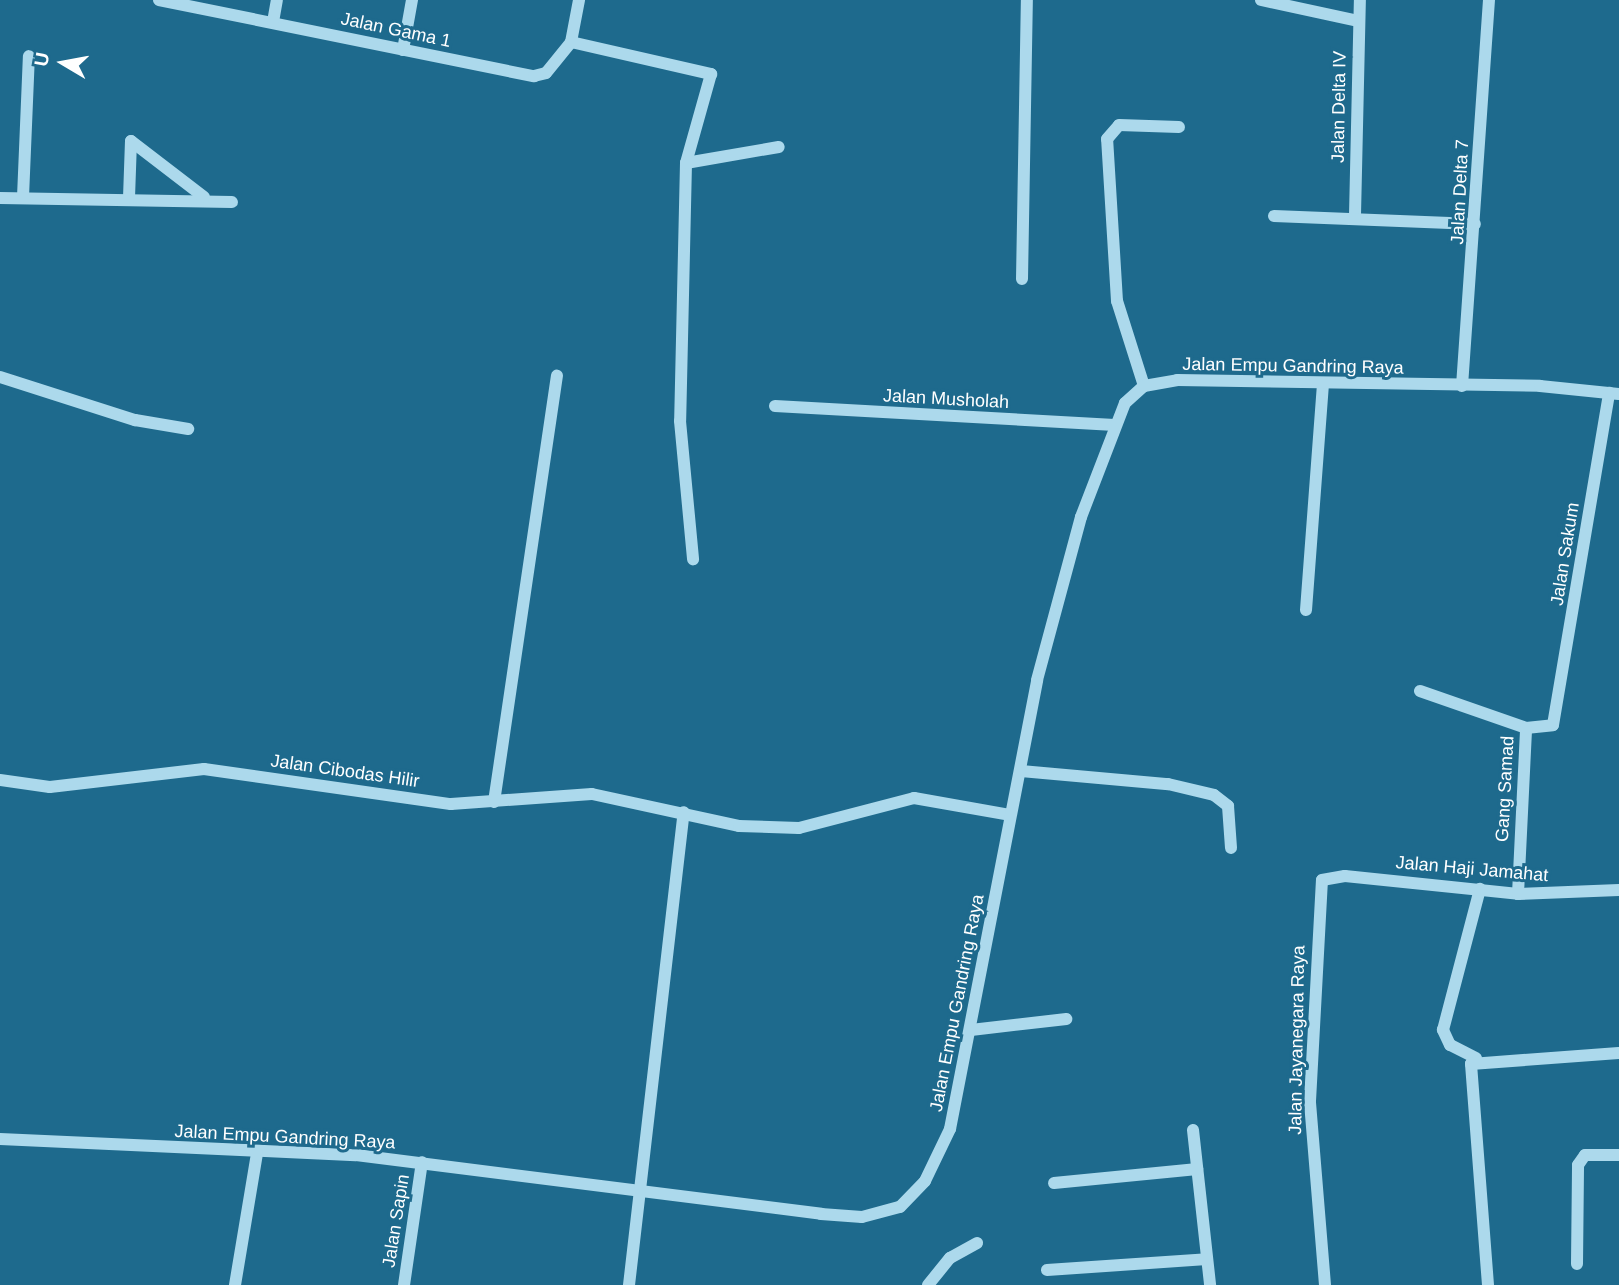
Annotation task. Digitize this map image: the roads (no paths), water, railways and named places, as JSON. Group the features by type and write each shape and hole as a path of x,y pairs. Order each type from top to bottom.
{"street":[{"name":"Jalan Gama 1","path":"159,0 534,76 545,73 571,42"},
{"path":"273,22 277,0"},
{"path":"403,50 412,0"},
{"path":"579,0 571,42 656,58 710,74 686,163 680,421 693,559"},
{"path":"1022,279 1027,0"},
{"path":"1261,0 1358,21"},
{"name":"Jalan Delta IV","path":"1354,215 1360,0"},
{"name":"Jalan Delta 7","path":"1462,386 1489,0"},
{"path":"23,197 29,56"},
{"path":"1144,386 1117,300 1107,139 1119,125 1179,127"},
{"path":"129,198 131,141 204,197"},
{"path":"686,163 779,147"},
{"path":"0,198 204,197 232,202"},
{"path":"1274,216 1354,215 1475,224"},
{"path":"494,802 557,376"},
{"path":"0,377 135,420 188,429"},
{"name":"Jalan Empu Gandring Raya","path":"0,1139 422,1162 821,1214 862,1217 900,1207 925,1181 950,1129 971,1030 1010,814 1063,584 1114,425 1125,402 1144,386 1177,380 1462,386 1614,394"},
{"path":"1306,610 1323,384"},
{"name":"Jalan Sakum","path":"1526,728 1546,730 1555,720 1614,394"},
{"name":"Jalan Musholah","path":"775,406 1114,425"},
{"path":"1420,691 1526,728"},
{"name":"Gang Samad","path":"1518,894 1526,728"},
{"name":"Jalan Cibodas Hilir","path":"0,780 50,787 204,769 451,804 592,794 684,812 738,826 799,828 914,799 1010,814"},
{"path":"1021,771 1168,783 1214,794 1228,807 1231,848"},
{"path":"629,1285 684,812"},
{"name":"Jalan Haji Jamahat","path":"1322,880 1345,876 1518,894 1619,890"},
{"name":"Jalan Jayanegara Raya","path":"1322,880 1310,1101 1325,1285"},
{"path":"1480,889 1443,1030 1450,1045 1476,1058 1619,1054"},
{"path":"971,1030 1066,1019"},
{"path":"1476,1058 1470,1071 1488,1285"},
{"path":"1193,1130 1210,1285"},
{"path":"235,1285 257,1154"},
{"path":"1577,1264 1578,1165 1585,1155 1619,1156"},
{"name":"Jalan Sapin","path":"404,1285 422,1162"},
{"path":"1054,1183 1197,1169"},
{"path":"928,1285 950,1258 977,1243"},
{"path":"1047,1270 1207,1259"}]}
